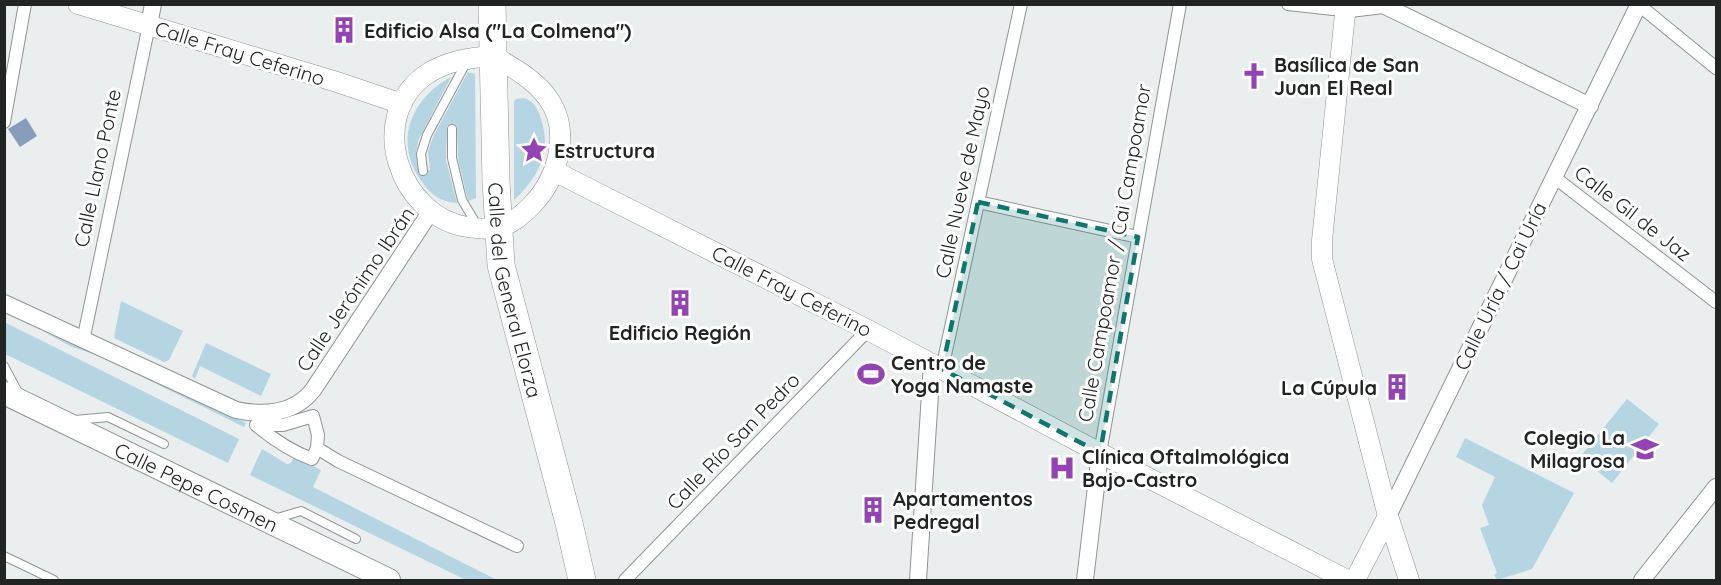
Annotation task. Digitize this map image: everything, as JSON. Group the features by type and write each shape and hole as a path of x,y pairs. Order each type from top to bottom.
{"highway":[{"name":"Calle del General Elorza","path":"492,4 481,57 488,229 501,265 577,568"}],"main road":[{"name":"Calle Pepe Cosmen","path":"14,398 389,580"}],"street":[{"path":"4,122 25,4"},
{"name":"Calle Fray Ceferino","path":"78,4 337,82 402,104"},
{"name":"Calle Llano Ponte","path":"83,340 153,4"},
{"name":"Calle Nueve de Mayo","path":"937,366 978,202 1021,4"},
{"name":"Calle Campoamor / Cai Campoamor","path":"1085,580 1100,453 1180,4"},
{"path":"1288,4 1343,8 1383,5 1590,106"},
{"path":"1639,5 1716,68"},
{"name":"Calle Uría / Cai Uría","path":"1354,576 1388,516 1639,5"},
{"path":"1343,8 1322,260 1388,516 1409,580"},
{"path":"481,57 526,78 548,98 559,127 560,150 554,171 542,194 513,221 488,229 462,226 447,221 431,211 411,192 396,159 394,133 396,118 402,104 423,77 440,66 481,57"},
{"name":"Calle Fray Ceferino","path":"554,171 868,330 1100,453 1354,576"},
{"name":"Calle Gil de Jaz","path":"1554,177 1716,302"},
{"path":"978,202 1138,237"},
{"name":"Calle Jerónimo Ibrán","path":"4,303 236,410 249,413 274,413 291,409 306,399 313,390 431,211"},
{"name":"Calle Río San Pedro","path":"625,580 868,330"},
{"path":"918,580 937,366"},
{"path":"313,416 318,435 316,448 312,459 297,454 279,444 256,425 283,425 313,416"},
{"path":"316,448 517,546"},
{"path":"1642,580 1716,487"},
{"path":"1354,576 1384,555 1400,554"}],"lane":[{"path":"423,171 421,154 427,135 481,57"},
{"path":"452,129 452,158 462,200 488,229"},
{"path":"4,366 14,398"},
{"path":"63,422 108,417 164,444"},
{"path":"267,521 301,511 356,539"},
{"path":"4,556 54,580"}],"highlighted area":[{"path":"978,202 1138,237 1100,453 942,369"}],"shaded area":[{"path":"468,72 475,74 476,198 468,201 458,159 457,127 447,126 446,160 457,203 440,199 423,184 412,164 408,149 408,135 417,108 426,96 451,77 419,139 416,153 419,171 430,170 428,151 434,135"},
{"path":"524,98 533,103 538,112 544,131 544,153 530,183 514,200 514,101"},
{"path":"26,118 37,136 20,147 8,129"},
{"path":"121,301 183,331 169,360 164,362 114,338"},
{"path":"4,322 239,439 228,463 5,354"},
{"path":"46,333 102,354 246,423 244,427 100,356 72,347"},
{"path":"206,343 271,374 261,396 200,366 195,379 192,376"},
{"path":"1627,399 1659,424 1612,483 1580,457"},
{"path":"1465,438 1574,493 1532,569 1497,580 1494,575 1497,573 1480,528 1489,525 1482,505 1495,477 1456,457"},
{"path":"262,449 287,464 291,463 294,457 321,470 313,487 497,580 466,580 250,475"}],"place":[{"name":"Edificio Alsa (\"La Colmena\")","path":"344,30"},
{"name":"Basílica de San Juan El Real","path":"1254,76"},
{"name":"Estructura","path":"534,150"},
{"name":"Edificio Región","path":"680,303"},
{"name":"Centro de Yoga Namaste","path":"871,374"},
{"name":"La Cúpula","path":"1397,387"},
{"name":"Colegio La Milagrosa","path":"1645,449"},
{"name":"Clínica Oftalmológica Bajo-Castro","path":"1062,468"},
{"name":"Apartamentos Pedregal","path":"873,510"}]}
